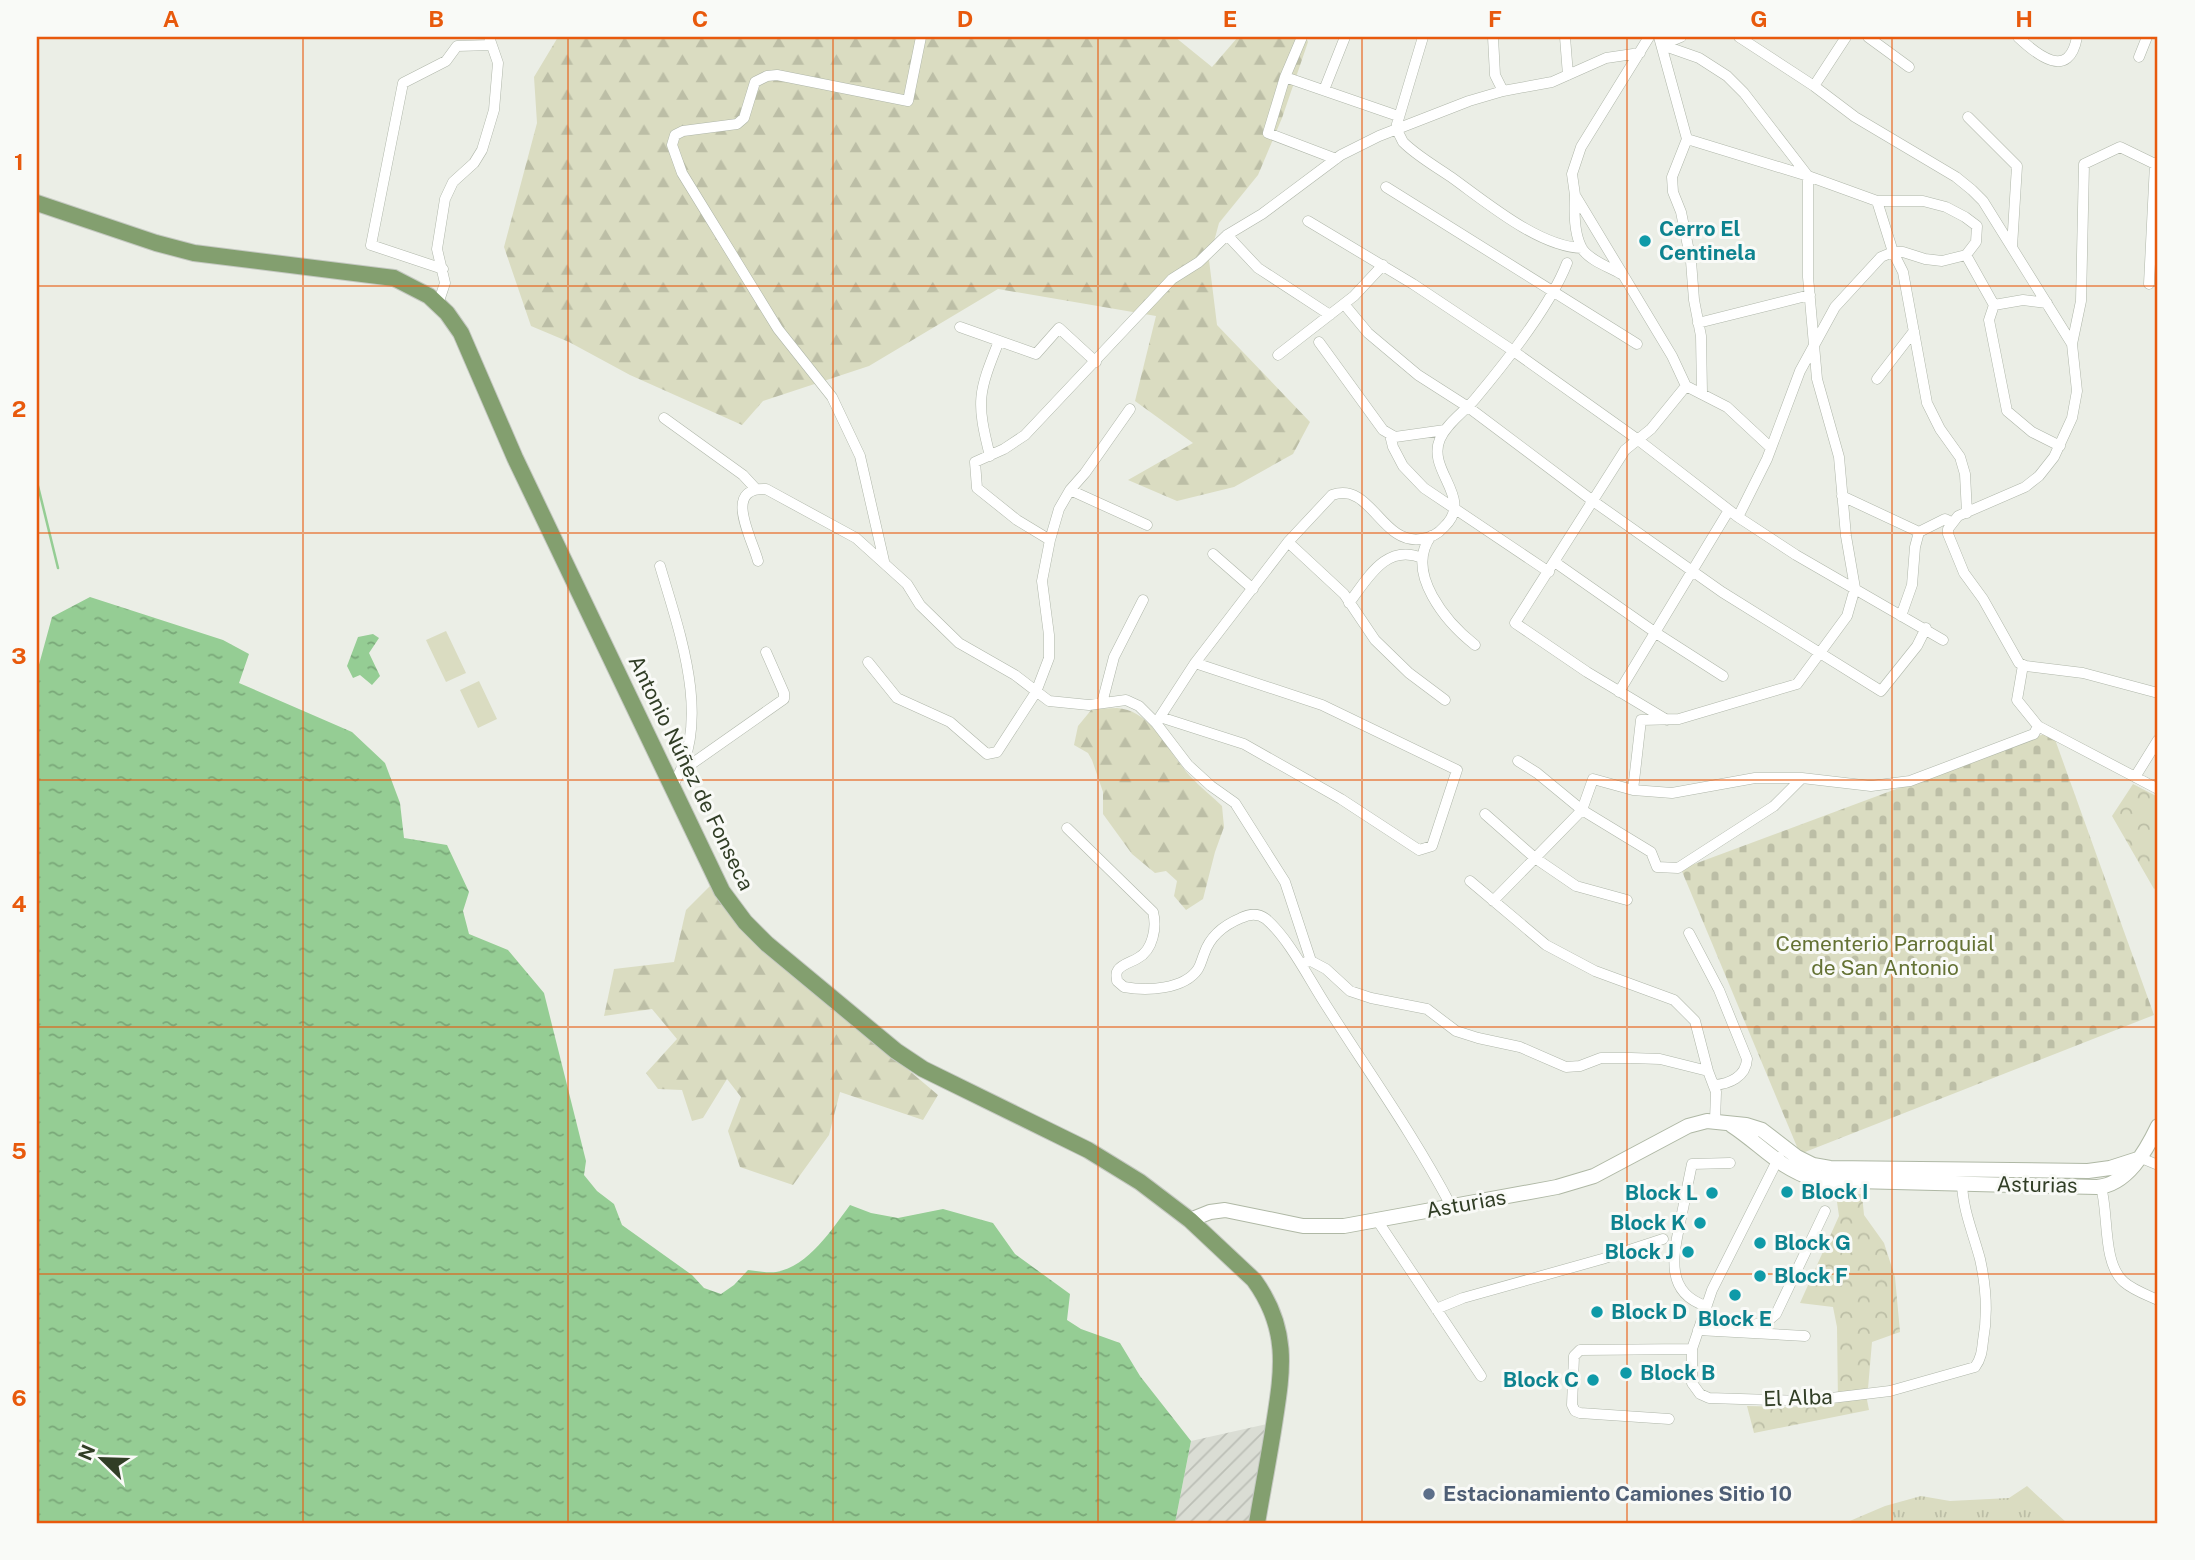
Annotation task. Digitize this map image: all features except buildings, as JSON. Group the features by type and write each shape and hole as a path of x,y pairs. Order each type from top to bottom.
{"main road":[{"name":"Antonio Núñez de Fonseca","path":"38,206 194,253 394,278 419,289 438,304 454,322 466,343 515,458 722,891 745,922 767,944 910,1061 937,1077 1088,1150 1140,1182 1190,1220 1254,1280 1267,1299 1279,1331 1282,1379 1257,1523"}],"street":[{"path":"884,562 860,456 832,397 778,329 682,173 672,145 675,135 683,131 737,124 744,118 755,82 767,76 777,75 908,101 921,37"},
{"path":"1324,90 1345,37"},
{"path":"1423,37 1398,116 1397,130 1407,146 1488,203 1547,240 1565,247 1582,248"},
{"path":"1493,37 1495,75 1503,91"},
{"path":"1565,37 1568,75"},
{"path":"1622,274 1590,256 1582,248 1574,210 1572,174 1581,147 1649,37"},
{"path":"1660,41 1681,37"},
{"path":"1739,37 1814,86 1855,117 1956,177 1983,201 2072,344"},
{"path":"1814,86 1846,37"},
{"path":"1868,37 1909,67"},
{"path":"2018,37 2043,58 2052,61 2062,60 2070,54 2077,37"},
{"path":"2139,57 2147,37"},
{"path":"1297,39 1268,132 1336,159"},
{"path":"438,304 444,290 443,269 437,249 445,199 453,182 474,163 482,150 494,110 498,63 490,41 457,46 446,61 403,83 371,245 443,269"},
{"path":"1660,41 1686,139 1672,177 1691,261 1701,335 1702,393"},
{"path":"1633,790 1641,720 1679,719 1797,684 1847,616 1855,588 1839,457 1817,379 1807,247 1808,176 1744,93 1727,76 1699,58 1660,41"},
{"path":"1050,540 1017,520 977,488 975,462 1026,435 1172,279 1199,262 1227,235 1262,214 1336,159 1379,136 1432,114 1503,91 1552,82 1606,58 1640,53"},
{"path":"1285,77 1398,116"},
{"path":"1968,117 2017,166 2011,248"},
{"path":"1619,692 1692,572 1733,513 1770,447 1800,371 1835,307 1881,257 1893,252 1903,252 1942,261 1966,255 1976,242 1977,226 1946,207 1923,201 1877,201 1808,176 1686,139"},
{"path":"2149,284 2157,163 2120,147 2084,164 2081,301 2072,344 2077,391 2073,418 2054,457 2032,482 2007,496 1958,516 1951,522 1948,534 1964,573 1983,599 2016,660 2023,666 2083,673 2158,694"},
{"path":"1386,187 1637,344"},
{"path":"1575,195 1672,356 1686,386 1727,407 1770,447"},
{"path":"1877,201 1893,252 1903,272 1927,403 1940,429 1961,457 1965,474 1966,513"},
{"path":"1308,221 1383,265 1512,350 1637,439 1733,513 1796,555 1943,640"},
{"path":"1227,235 1258,268 1331,314"},
{"path":"1966,255 1994,305 1989,320 2007,411 2032,432 2060,446"},
{"path":"1475,645 1454,627 1425,579 1422,558 1424,546 1443,529 1455,510 1451,486 1437,459 1437,447 1445,430 1468,407 1555,291 1567,263"},
{"path":"1278,355 1354,296 1383,265"},
{"path":"1698,323 1810,295"},
{"path":"1994,305 2023,300 2047,303"},
{"path":"1344,304 1368,333 1418,374 1468,407 1593,501 1692,572 1881,691 1917,646 1926,628"},
{"path":"960,327 1035,354 1059,328 1096,362"},
{"path":"1877,379 1914,331"},
{"path":"990,456 981,421 980,401 984,378 999,341"},
{"path":"1319,342 1375,421 1390,435 1395,437 1445,430"},
{"path":"1668,720 1619,692 1515,623 1556,563 1625,450 1651,429 1686,386"},
{"path":"868,662 897,698 950,722 987,754 997,752 1036,692 1049,658 1042,581 1059,509 1130,409"},
{"path":"664,418 743,475 755,488"},
{"path":"1390,435 1397,457 1409,474 1424,488 1549,572"},
{"path":"758,561 741,511 747,493 755,488 766,489 856,538 907,584 920,605 959,643 1015,675 1049,701 1089,705 1126,700 1158,720 1188,765 1235,803 1273,859 1290,894 1306,962 1322,999 1428,1163 1451,1206"},
{"path":"1070,490 1147,525"},
{"path":"1158,720 1195,663 1288,542 1332,495 1343,492 1359,497 1390,529 1405,538 1431,537"},
{"path":"1842,496 1919,532"},
{"path":"1900,616 1912,585 1919,532 1945,519 1951,522"},
{"path":"1288,542 1344,594 1375,640 1409,673 1445,700"},
{"path":"1213,554 1254,589"},
{"path":"1349,603 1384,560 1401,554 1422,558"},
{"path":"1556,563 1723,676"},
{"path":"660,566 682,639 691,693 690,738 683,770"},
{"path":"1102,703 1114,657 1143,600"},
{"path":"672,786 683,770 784,699 784,693 766,652"},
{"path":"1158,720 1244,744 1342,799 1419,850 1432,846 1457,771 1322,705 1195,663"},
{"path":"2023,666 2017,700 2038,726 2158,789"},
{"path":"1493,901 1582,810 1593,779 1633,790 1672,793 1755,778 1802,778 1871,786 1910,781 2034,734 2038,726"},
{"path":"2135,777 2158,740"},
{"path":"1518,761 1582,810 1651,852 1657,867 1678,868 1774,806 1802,778"},
{"path":"1485,814 1535,858 1576,886 1627,900"},
{"path":"1067,828 1153,912 1155,922 1150,944 1140,957 1118,970 1116,977 1121,985 1148,988 1168,986 1186,980 1198,969 1205,950 1218,931 1250,915 1260,916 1268,921 1306,962 1326,969 1350,991 1427,1009 1456,1031 1520,1048 1566,1067 1580,1066 1601,1058 1631,1058 1660,1059 1708,1071"},
{"path":"1470,881 1531,934 1571,959 1595,971 1674,1000 1695,1021 1714,1085 1717,1102 1715,1121"},
{"path":"1689,933 1719,990 1747,1059 1746,1068 1735,1079 1714,1085"},
{"name":"Asturias","path":"1190,1220 1210,1212 1225,1210 1303,1226 1344,1226 1557,1187 1582,1181 1605,1171 1688,1126 1715,1121 1762,1130 1805,1161 1830,1168 2088,1171 2110,1168 2141,1158"},
{"name":"Asturias","path":"1730,1124 1776,1162 1796,1173 1824,1181 2101,1187 2118,1180 2141,1158"},
{"path":"2158,1126 2141,1158 2158,1165"},
{"name":"El Alba","path":"1785,1148 1712,1290 1692,1349 1692,1382 1700,1394 1709,1398 1806,1401 1890,1391 1975,1367 1982,1355 1985,1290 1979,1257 1962,1202 1962,1184"},
{"path":"1706,1307 1690,1299 1680,1286 1675,1273 1674,1253 1692,1164 1730,1163"},
{"path":"2101,1187 2113,1266 2125,1284 2158,1300"},
{"path":"1699,1326 1756,1325 1772,1318 1825,1211"},
{"path":"1377,1220 1481,1376"},
{"path":"1436,1309 1463,1298 1663,1239"},
{"path":"1699,1326 1805,1336"},
{"path":"1669,1419 1575,1411 1572,1405 1574,1356 1580,1350 1692,1349"}],"shaded area":[{"path":"1267,1424 1250,1523 1175,1523 1191,1441"}],"green space":[{"path":"558,37 1175,37 1212,67 1238,37 1306,37 1308,42 1282,118 1258,175 1219,223 1209,260 1217,325 1310,422 1293,454 1234,487 1177,501 1128,480 1193,443 1135,401 1156,316 998,289 869,366 763,401 742,425 630,375 569,342 531,326 504,247 537,123 534,77"},
{"path":"446,631 466,673 446,682 426,640"},
{"path":"479,681 497,719 478,728 460,690"},
{"path":"1117,708 1140,716 1150,724 1182,767 1222,806 1224,827 1203,899 1186,910 1174,896 1177,881 1166,871 1155,873 1132,854 1103,814 1103,792 1092,760 1088,753 1074,745 1078,726 1092,709"},
{"name":"Cementerio Parroquial de San Antonio","path":"2052,731 2154,1015 1800,1154 1681,869"},
{"path":"2133,784 2158,797 2158,886 2154,889 2112,816"},
{"path":"711,885 866,1034 938,1095 923,1120 840,1092 829,1135 793,1185 740,1167 728,1131 741,1097 727,1079 703,1118 692,1121 682,1090 658,1089 646,1073 677,1039 652,1009 604,1016 614,969 674,962 686,910"},
{"path":"1862,1194 1864,1215 1884,1243 1895,1277 1900,1332 1872,1342 1867,1400 1869,1410 1754,1433 1747,1406 1795,1407 1838,1403 1837,1327 1833,1307 1800,1303 1839,1216 1836,1195"},
{"path":"2027,1486 2067,1523 1845,1523 1885,1506 1921,1496 1950,1501 2009,1498"}],"water":[{"path":"90,597 223,640 249,654 239,683 352,732 385,763 400,803 404,838 447,845 469,892 463,911 469,934 508,950 544,993 586,1161 584,1175 597,1191 614,1204 622,1225 692,1275 704,1288 721,1294 748,1270 776,1272 799,1262 819,1245 850,1205 871,1213 898,1218 943,1209 993,1223 1015,1254 1070,1294 1067,1320 1081,1329 1120,1343 1140,1376 1191,1441 1175,1523 37,1523 37,672 52,617"},
{"path":"373,634 379,638 369,653 380,676 372,685 360,675 353,678 347,666 358,637"}],"waterway":[{"path":"37,482 58,568"}],"place":[{"name":"Cerro El Centinela","path":"1645,241"},
{"name":"Block I","path":"1787,1192"},
{"name":"Block L","path":"1712,1193"},
{"name":"Block K","path":"1700,1223"},
{"name":"Block G","path":"1760,1243"},
{"name":"Block J","path":"1688,1252"},
{"name":"Block F","path":"1760,1276"},
{"name":"Block E","path":"1735,1295"},
{"name":"Block D","path":"1597,1312"},
{"name":"Block B","path":"1626,1373"},
{"name":"Block C","path":"1593,1380"},
{"name":"Estacionamiento Camiones Sitio 10","path":"1429,1494"}]}
